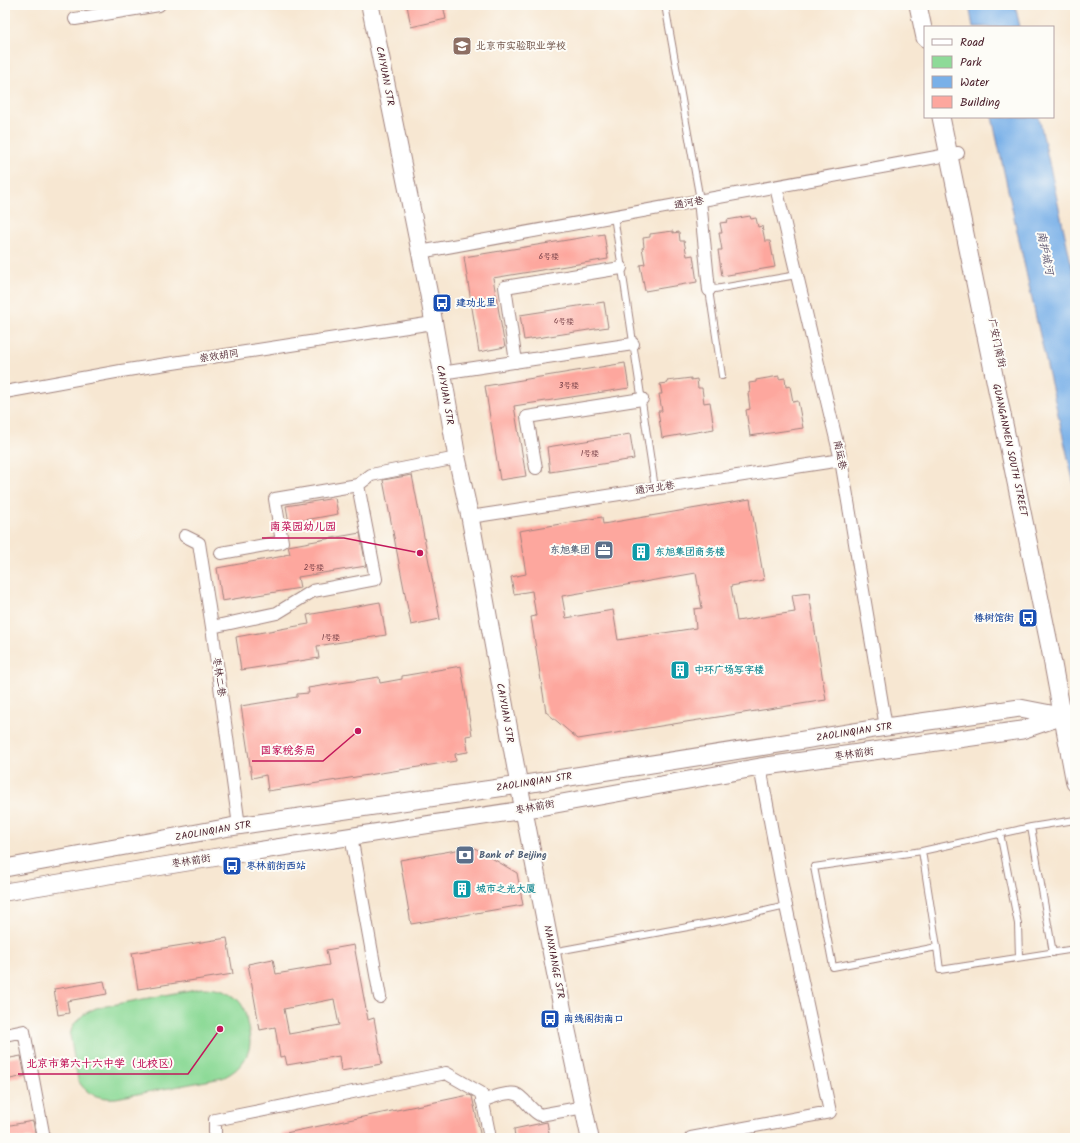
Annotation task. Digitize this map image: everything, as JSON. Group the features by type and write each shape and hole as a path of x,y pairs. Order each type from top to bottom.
{"main road":[{"name":"CAIYUAN STR","path":"370,5 420,252 441,373 470,517 523,810"},
{"path":"918,5 924,33"},
{"path":"927,5 932,26"},
{"name":"GUANGANMEN SOUTH STREET","path":"941,118 953,154 1050,648 1070,715 1075,783"},
{"path":"950,118 953,154"},
{"name":"ZAOLINQIAN STR","path":"5,868 239,826 518,785 886,727 1020,708 1070,715"},
{"path":"1070,715 1075,734"},
{"name":"枣林前街","path":"5,892 351,836 523,810 760,767 1022,730 1070,715"},
{"name":"NANXIANGE STR","path":"523,810 590,1138"}],"street":[{"path":"75,19 159,5"},
{"name":"通河巷","path":"420,252 953,154"},
{"name":"南运巷","path":"776,186 842,460 886,727"},
{"path":"700,200 709,290"},
{"path":"516,362 505,287 621,268"},
{"name":"崇效胡同","path":"5,392 121,371 433,323"},
{"path":"441,373 633,344"},
{"path":"536,468 527,417 642,398"},
{"path":"221,553 282,542 275,499 358,485 371,475 457,458"},
{"name":"通河北巷","path":"470,517 842,460"},
{"path":"212,627 277,614 313,591 376,579 358,485"},
{"name":"枣林二巷","path":"185,536 199,543 239,826"},
{"path":"691,1138 830,1112 786,906 760,767"},
{"path":"351,836 380,997"},
{"path":"5,1035 24,1031 44,1138"},
{"path":"215,1138 215,1120 446,1073 481,1093 490,1138"},
{"path":"482,1100 510,1093 517,1094 534,1112 540,1115 584,1107"}],"lane":[{"path":"665,5 700,200"},
{"path":"614,216 656,488"},
{"path":"722,376 709,290 797,275"},
{"path":"937,947 833,967 814,867 922,851 1000,833 1075,820"},
{"path":"1030,827 1053,953"},
{"path":"1000,833 1018,924 1020,957"},
{"path":"922,851 940,970 1075,949"},
{"path":"552,952 726,920 786,906"}],"green space":[{"path":"201,988 216,989 230,994 238,1000 244,1010 250,1036 248,1053 242,1064 233,1072 222,1078 116,1098 99,1097 89,1093 81,1085 78,1080 70,1035 73,1025 84,1014 96,1008"}],"water":[{"path":"969,5 1015,5 1020,26 973,26"},
{"name":"南护城河","path":"992,118 1039,118 1075,281 1075,489"}],"building":[{"path":"407,5 443,5 446,19 411,27"},
{"path":"750,216 751,219 756,218 758,227 762,226 765,241 770,241 775,267 722,276 718,250 722,250 719,233 722,233 720,223 728,222 727,220"},
{"path":"673,231 673,233 679,232 680,241 684,241 687,256 693,255 697,282 645,291 640,265 645,264 642,248 644,247 643,238 650,237 650,234"},
{"path":"604,234 608,259 493,278 505,347 479,352 464,257"},
{"path":"604,302 608,327 524,340 520,315"},
{"path":"625,363 629,388 514,406 526,476 500,480 485,386"},
{"path":"779,376 779,379 785,378 786,387 790,386 793,402 798,401 803,428 750,436 746,410 750,409 748,393 750,392 749,383 756,382 756,380"},
{"path":"691,378 691,380 697,379 698,388 702,388 704,403 710,402 714,429 662,438 658,411 662,411 659,394 662,394 660,384 668,383 667,381"},
{"path":"630,434 634,459 550,472 547,447"},
{"path":"412,475 440,619 411,625 383,480"},
{"path":"335,498 338,514 289,523 286,506"},
{"name":"中环广场写字楼","path":"750,499 764,580 731,586 737,621 795,612 792,595 809,593 826,700 578,739 546,712 531,617 536,616 532,591 514,594 511,577 526,574 519,531 602,517 603,524","holes":["696,573 702,608 694,609 696,628 618,640 613,610 566,618 562,596"]},
{"path":"360,533 366,566 298,577 300,588 222,601 217,568 284,556 290,554 288,546"},
{"path":"380,602 386,635 317,646 319,658 241,670 236,637 309,624 307,615"},
{"path":"461,666 472,735 466,736 468,752 455,754 456,761 268,791 266,775 252,778 241,706 297,697 297,694 309,693 308,688 379,677 380,683 402,679 402,676"},
{"name":"城市之光大厦","path":"473,847 517,873 523,905 411,924 400,860"},
{"path":"227,938 233,974 138,989 132,953"},
{"path":"354,945 368,1020 374,1018 382,1064 341,1071 339,1056 287,1065 285,1056 280,1057 275,1027 260,1030 248,964 273,959 276,974 329,965 326,950","holes":["334,999 339,1025 289,1034 284,1009"]},
{"path":"104,981 107,994 67,1001 69,1013 58,1015 54,989"},
{"path":"21,1056 25,1076 5,1080 5,1059"},
{"path":"469,1095 472,1096 481,1138 281,1138 281,1134"},
{"path":"33,1121 36,1138 5,1138 5,1126"},
{"path":"547,1122 550,1138 515,1138 514,1129"}],"place":[{"name":"北京市实验职业学校","path":"462,46"},
{"name":"建功北里","path":"442,303"},
{"name":"东旭集团","path":"604,550"},
{"name":"东旭集团商务楼","path":"641,552"},
{"name":"南菜园幼儿园","path":"420,553"},
{"name":"椿树馆街","path":"1028,618"},
{"name":"中环广场写字楼","path":"680,670"},
{"name":"国家税务局","path":"358,731"},
{"name":"Bank of Beijing","path":"465,855"},
{"name":"枣林前街西站","path":"232,866"},
{"name":"城市之光大厦","path":"462,889"},
{"name":"南线阁街南口","path":"550,1019"},
{"name":"北京市第六十六中学（北校区）","path":"220,1029"}]}
